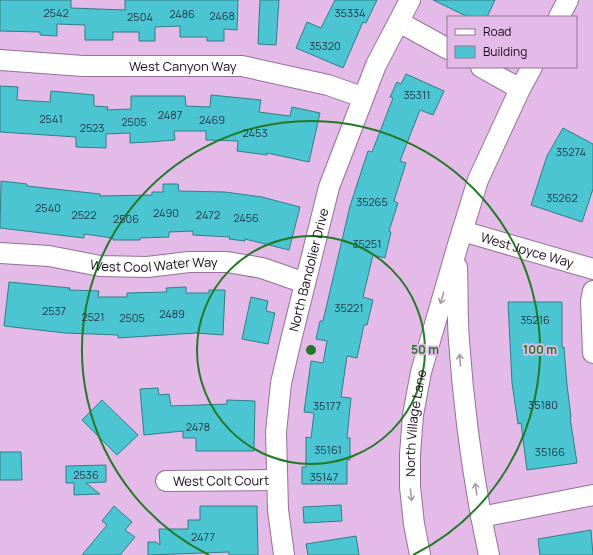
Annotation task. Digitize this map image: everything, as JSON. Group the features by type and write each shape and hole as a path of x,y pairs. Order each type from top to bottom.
{"street":[{"name":"North Bandolier Drive","path":"284,555 276,480 276,432 282,384 329,187 362,97 376,65 410,0"},
{"path":"560,16 568,0"},
{"path":"399,22 447,48"},
{"name":"West Canyon Way","path":"0,60 83,66 242,66 328,85 362,97"},
{"path":"483,68 520,89"},
{"name":"North Village Lane","path":"420,555 414,524 410,487 410,454 413,415 421,372 459,239 478,180 520,89 531,68"},
{"name":"North Village Lane","path":"459,239 458,339 462,381 481,517 489,555"},
{"name":"West Joyce Way","path":"459,239 593,269"},
{"name":"West Cool Water Way","path":"0,253 49,256 100,266 146,267 189,262 227,262 262,268 305,283"},
{"path":"593,291 591,301 593,353"},
{"name":"West Colt Court","path":"166,481 276,480"},
{"path":"481,517 593,495"}],"building":[{"path":"0,0 71,0 71,8 125,10 125,0 238,0 237,30 224,29 224,41 207,41 207,37 180,37 180,26 155,27 155,41 139,41 139,32 113,32 113,40 85,40 85,25 57,24 57,36 40,35 40,32 0,31"},
{"path":"260,0 279,0 276,45 258,44"},
{"path":"335,0 377,0 366,23 363,22 343,68 296,48 307,22 321,28"},
{"path":"433,0 495,0 487,16 466,16"},
{"path":"406,74 444,91 433,115 420,110 400,161 406,163 394,201 398,203 389,231 391,232 385,258 373,255 363,297 373,300 367,325 364,325 357,358 347,356 341,397 351,398 347,438 350,438 350,460 347,460 347,484 302,484 302,467 306,467 306,437 311,438 314,413 304,412 311,361 323,363 327,341 316,339 320,321 323,321 350,206 368,151 372,152 393,98 390,97 397,82 401,84"},
{"path":"0,86 18,87 17,100 50,102 51,91 94,95 94,106 108,107 107,110 131,109 131,96 185,96 186,106 210,107 211,95 261,100 259,112 290,116 292,107 320,113 309,162 267,153 267,155 237,151 238,141 206,140 206,131 174,131 175,140 130,143 130,133 106,134 106,148 76,147 76,137 0,132"},
{"path":"563,128 593,144 593,189 582,222 531,205 547,156"},
{"path":"1,181 27,184 27,186 100,194 100,196 152,195 152,192 163,192 163,184 178,184 179,191 225,192 262,197 300,207 289,250 245,239 245,241 229,239 230,237 193,235 193,231 169,232 169,237 140,238 140,240 113,240 113,238 84,234 84,238 0,228"},
{"path":"9,282 70,288 69,290 99,291 98,297 127,297 127,293 167,292 166,288 186,287 186,293 209,293 209,290 225,290 223,335 196,333 118,338 118,335 65,333 4,326"},
{"path":"251,297 268,301 266,311 275,313 268,344 242,339"},
{"path":"508,302 562,302 562,347 564,347 570,417 577,463 527,470 521,423 518,424 512,383"},
{"path":"158,388 159,395 169,394 171,406 227,404 227,400 255,401 254,451 196,451 196,438 183,438 183,431 144,435 140,389"},
{"path":"102,400 138,435 117,455 82,420"},
{"path":"0,452 21,452 22,480 0,480"},
{"path":"106,465 106,482 86,483 100,494 74,495 74,483 66,483 66,466"},
{"path":"341,505 342,521 304,523 303,507"},
{"path":"114,506 132,522 125,530 135,537 120,555 82,555 107,525 102,521"},
{"path":"200,506 257,506 258,555 229,555 229,552 148,555 148,542 156,542 160,545 159,529 188,529 188,520 200,520"},
{"path":"591,530 593,555 540,555 538,539"},
{"path":"356,536 359,555 308,555 306,544"}]}
